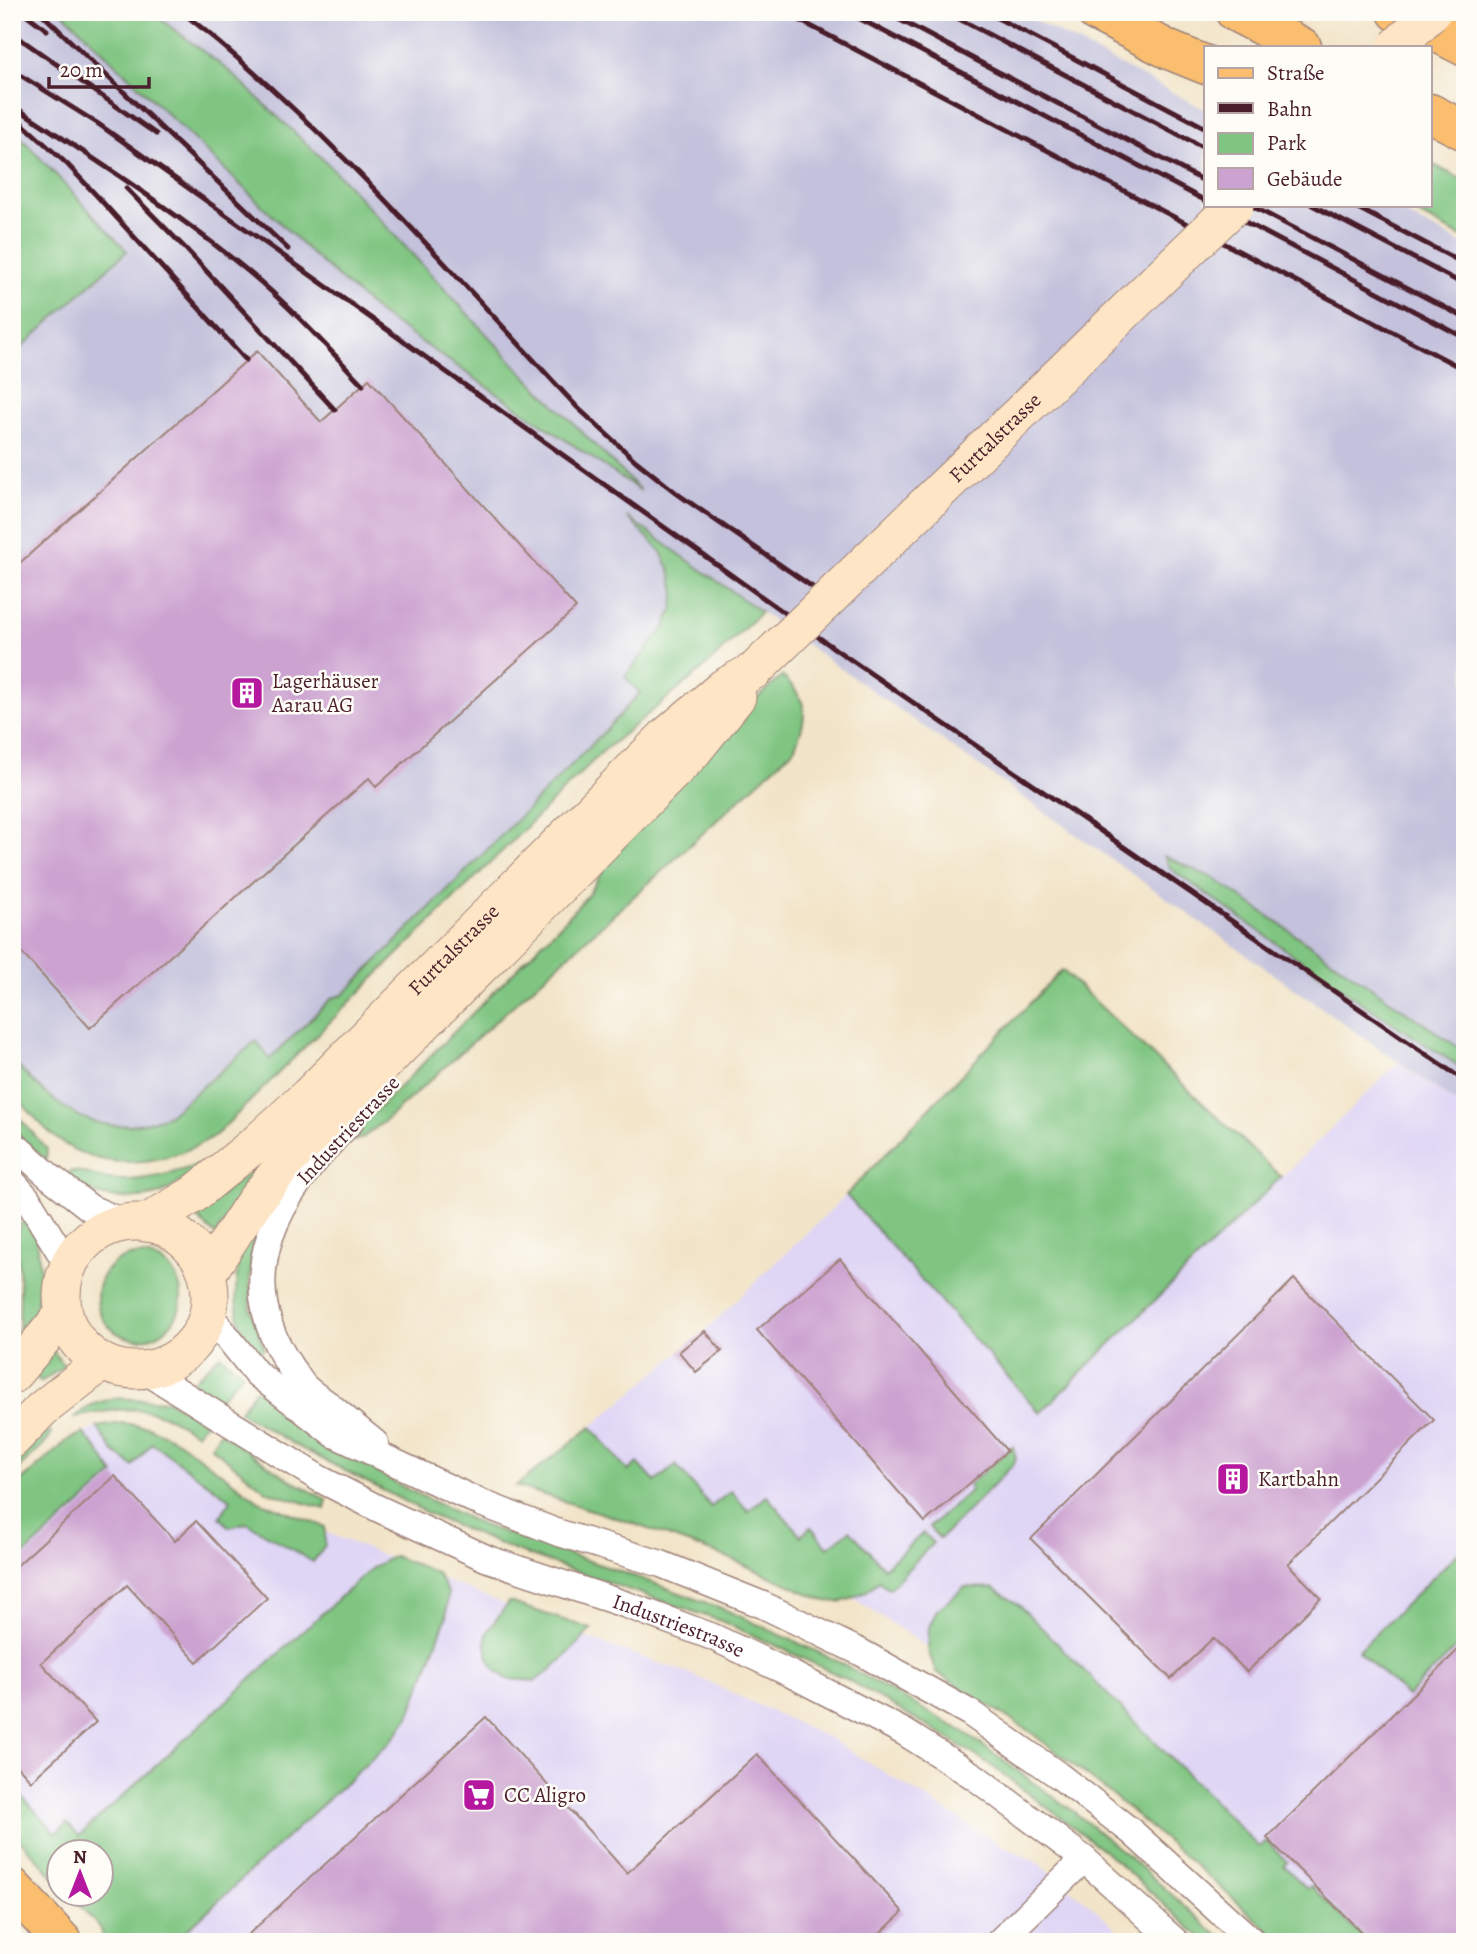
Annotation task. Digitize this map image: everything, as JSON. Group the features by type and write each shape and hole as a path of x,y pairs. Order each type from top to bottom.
{"main road":[{"path":"1096,12 1169,50 1204,64"},
{"path":"1235,12 1300,46"},
{"path":"1397,12 1465,47"},
{"path":"1397,46 1433,12"},
{"path":"1169,50 1204,81"},
{"path":"1432,114 1465,131"},
{"name":"Furttalstrasse","path":"207,1275 254,1202 286,1162 691,754 732,705 755,670 1234,206"},
{"name":"Furttalstrasse","path":"136,1223 193,1195 259,1141 308,1096 665,737 724,687 755,670"},
{"path":"136,1223 167,1229 186,1241 199,1256 211,1294 209,1314 200,1335 185,1352 166,1364 144,1370 122,1370 102,1362 78,1342 64,1314 62,1294 65,1275 73,1257 87,1241 104,1230 136,1223"},
{"path":"12,1375 64,1314"},
{"path":"12,1440 42,1409 102,1362"},
{"path":"12,1887 63,1942"}],"street":[{"name":"Industriestrasse","path":"405,1468 304,1387 280,1351 269,1325 263,1299 265,1251 283,1205 300,1178 334,1139 407,1066 454,994"},
{"path":"12,1143 90,1208 136,1223"},
{"path":"12,1181 27,1198 69,1267"},
{"name":"Industriestrasse","path":"209,1314 256,1373 334,1434 481,1503 556,1532 674,1569 763,1605 862,1653 970,1713 1058,1775 1132,1832 1253,1942"},
{"name":"Industriestrasse","path":"144,1370 308,1472 379,1509 488,1559 713,1637 904,1732 975,1777 1084,1859 1176,1942"},
{"path":"999,1942 1084,1859"}],"shaded area":[{"path":"12,12 1019,12 1204,109 1204,206 1390,206 1465,245 1465,1109 755,608 654,698 237,1110 154,1157 12,1085"},
{"path":"1398,1063 1465,1109 1465,1942 1281,1942 988,1687 850,1596 539,1468 705,1331 846,1195 1041,1412"},
{"path":"122,1422 148,1427 178,1441 259,1501 330,1534 590,1639 693,1675 829,1738 1000,1844 1037,1862 1099,1912 1130,1942 104,1942 101,1929 83,1909 116,1909 116,1839 46,1839 46,1869 12,1831 12,1489 68,1440 97,1427"}],"green space":[{"path":"62,12 151,12 229,71 331,167 519,369 641,491 380,314 312,254"},
{"path":"12,128 127,251 12,356"},
{"path":"1432,164 1465,181 1465,239 1403,206 1432,206"},
{"path":"627,517 761,612 703,669 602,752 217,1134 176,1154 132,1162 88,1156 49,1132 12,1092 12,1060 63,1107 101,1124 121,1126 144,1123 169,1115 256,1041 270,1059 332,998 343,995 603,733 640,693 625,677 665,627 673,608 675,591 670,570 660,550"},
{"path":"782,676 797,693 804,709 802,727 794,749 386,1120 362,1138 353,1141 352,1135 566,919 587,896 610,860 738,716"},
{"path":"1164,856 1213,878 1465,1052 1465,1070 1359,1001 1171,869"},
{"path":"1062,970 1281,1177 1040,1413 846,1195"},
{"path":"12,1110 47,1149 46,1160 12,1126"},
{"path":"272,1154 215,1235 195,1215"},
{"path":"205,1163 164,1192 138,1198 116,1198 97,1194 67,1175 76,1171 108,1179 133,1180 169,1174"},
{"path":"264,1210 252,1252 250,1281 251,1309 264,1348 255,1357 240,1324 236,1301 237,1278 241,1249"},
{"path":"26,1221 34,1233 38,1247 40,1271 36,1310 19,1329 17,1234 20,1224"},
{"path":"139,1255 155,1258 169,1267 178,1281 181,1297 178,1313 169,1327 155,1336 139,1339 123,1336 109,1327 100,1313 97,1297 100,1281 109,1267 123,1258"},
{"path":"49,1345 64,1366 41,1382 30,1370"},
{"path":"220,1355 243,1373 219,1400 192,1382"},
{"path":"256,1389 339,1451 403,1487 482,1525 726,1610 833,1659 964,1732 1073,1811 1225,1942 1206,1942 1105,1851 989,1764 846,1679 721,1621 516,1551 437,1518 299,1447 239,1412"},
{"path":"114,1398 168,1401 205,1422 197,1434 162,1415 140,1410 118,1410 73,1418 91,1405"},
{"path":"122,1423 148,1427 178,1441 259,1501 325,1527 325,1545 313,1562 247,1523 229,1527 220,1517 231,1500 152,1443 133,1466 113,1451 97,1427"},
{"path":"591,1427 628,1471 638,1463 655,1482 676,1465 711,1507 731,1491 748,1511 767,1496 801,1536 811,1527 828,1547 850,1530 884,1568 923,1533 933,1543 889,1589 879,1581 851,1599 841,1602 825,1601 729,1558 516,1486"},
{"path":"51,1432 47,1441 12,1475 12,1464 45,1434"},
{"path":"220,1432 287,1478 327,1500 325,1509 268,1492 211,1447"},
{"path":"83,1433 114,1474 12,1566 12,1489 68,1440"},
{"path":"1013,1446 1016,1459 1012,1466 940,1539 929,1527 971,1490 968,1485"},
{"path":"1465,1546 1465,1639 1407,1696 1358,1651"},
{"path":"394,1556 437,1573 448,1593 446,1618 409,1717 392,1740 174,1942 104,1942 101,1929 83,1909 116,1909 116,1839 46,1839 46,1869 12,1831 12,1786 56,1833 67,1823 79,1836 373,1567"},
{"path":"965,1587 993,1588 1019,1605 1256,1844 1260,1847 1267,1841 1287,1862 1284,1866 1307,1889 1311,1886 1368,1942 1282,1942 1106,1790 1029,1731 936,1672 928,1650 929,1627 937,1610"},
{"path":"509,1602 591,1629 552,1669 535,1681 507,1679 496,1670 488,1658 486,1644 487,1632"}],"building":[{"name":"Lagerhäuser Aarau AG","path":"257,351 321,422 369,379 576,608 376,787 369,778 90,1028 12,942 12,570"},
{"path":"840,1259 1007,1451 925,1522 757,1330"},
{"name":"Kartbahn","path":"1294,1279 1434,1420 1288,1564 1321,1598 1247,1672 1213,1638 1171,1679 1031,1539"},
{"path":"705,1331 722,1351 696,1372 679,1352"},
{"path":"115,1476 175,1541 196,1521 267,1598 197,1662 127,1585 41,1663 96,1722 31,1781 12,1760 12,1570"},
{"path":"1465,1643 1465,1942 1371,1942 1267,1838"},
{"name":"CC Aligro","path":"486,1717 627,1873 757,1754 903,1912 871,1942 240,1942"}],"railway":[{"path":"23,12 47,30"},
{"path":"40,12 288,249"},
{"path":"182,12 236,57 338,152 388,202 578,408 636,461 679,495 827,597"},
{"path":"784,12 1465,370"},
{"path":"847,12 1204,200"},
{"path":"885,12 1204,181"},
{"path":"946,12 1204,148"},
{"path":"986,12 1204,127"},
{"path":"12,33 156,134"},
{"path":"12,70 97,123 838,651 1465,1081"},
{"path":"12,105 133,185 221,249 279,299 363,385"},
{"path":"15,117 67,164 246,360"},
{"path":"126,188 335,410"},
{"path":"1215,206 1465,338"},
{"path":"1252,206 1465,318"},
{"path":"1314,206 1465,285"},
{"path":"1354,206 1465,264"}],"place":[{"name":"Lagerhäuser Aarau AG","path":"247,693"},
{"name":"Kartbahn","path":"1233,1479"},
{"name":"CC Aligro","path":"479,1795"}]}
